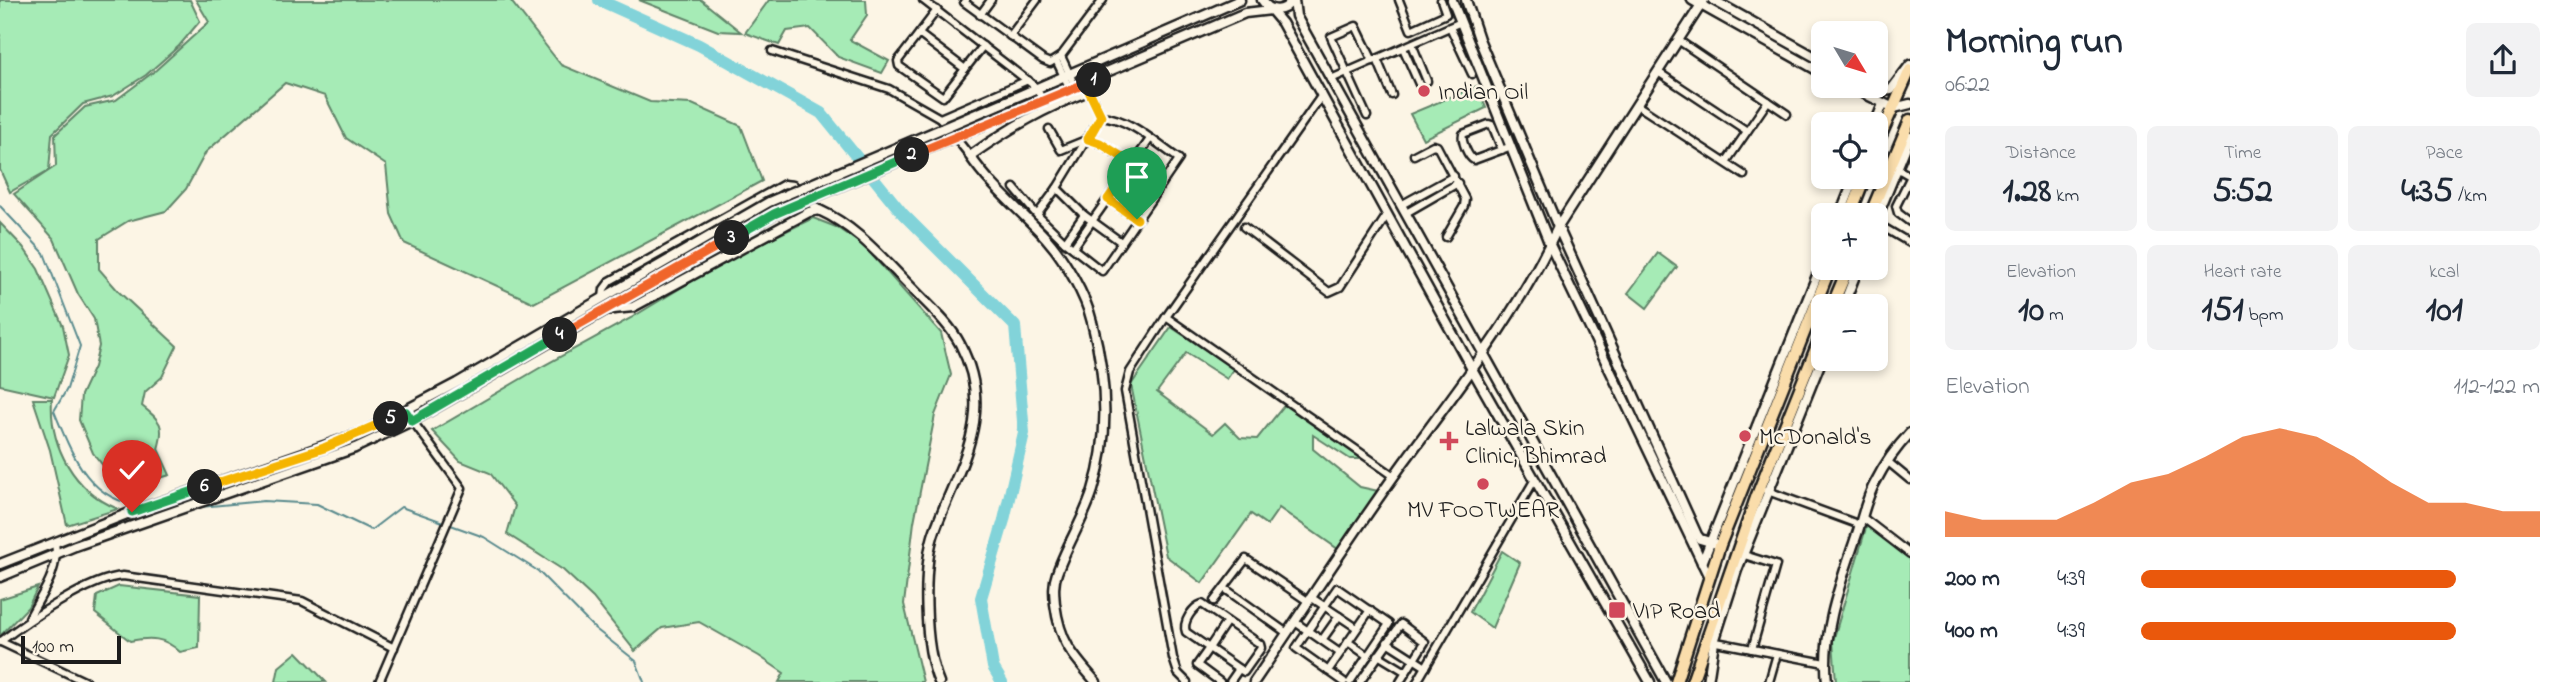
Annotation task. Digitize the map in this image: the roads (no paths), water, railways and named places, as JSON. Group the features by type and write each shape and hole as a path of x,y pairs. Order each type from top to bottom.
{"main road":[{"path":"0,564 132,512 324,448 406,412 769,202 1240,0"},
{"path":"1262,0 1282,23 1472,369 1650,682"},
{"path":"0,577 197,503 355,448 412,421 774,214 1245,13 1282,10 1293,0"},
{"path":"1293,0 1296,16 1666,682"},
{"path":"1452,0 1506,148 1709,577"},
{"path":"1466,0 1479,39 1559,227 1696,535 1715,543"},
{"path":"1692,0 1702,3 1811,66"},
{"path":"1713,0 1811,55"},
{"path":"1255,681 1394,476 1484,353 1559,227 1702,3"},
{"path":"1888,90 1893,89 1910,68"},
{"path":"1888,121 1910,68"},
{"path":"1094,79 1094,86 1089,91 1055,103 1016,124 970,156 1051,245 1080,291 1093,323 1105,400 1097,476 1091,497 1059,568 1054,592 1063,641 1096,682"},
{"path":"1871,98 1894,108 1910,104"},
{"path":"1880,112 1883,104"},
{"path":"1875,203 1910,120"},
{"path":"1884,203 1910,137"},
{"path":"604,310 633,307 809,212 819,210 858,234 944,321 959,342 970,366 976,393 976,418 968,455 934,531 929,553 926,621 932,663 939,682"},
{"path":"1702,563 1715,543 1820,280"},
{"path":"1692,682 1710,641 1740,553 1811,371"},
{"path":"1808,381 1814,371"},
{"path":"1827,682 1826,642 1841,581 1861,521 1874,483 1895,449 1910,433"},
{"path":"1675,682 1682,642 1709,577 1715,543"},
{"path":"1708,682 1710,641"}],"street":[{"path":"923,0 1028,80 1037,88 1038,102"},
{"path":"966,0 964,2 980,15 1047,62 1058,58 1103,0"},
{"path":"980,15 991,0"},
{"path":"1010,36 1037,0"},
{"path":"1402,1 1411,30 1446,13 1441,0"},
{"path":"937,10 898,61 899,66 941,97 945,96 983,46"},
{"path":"1331,79 1461,22"},
{"path":"1367,116 1331,37 1356,26 1392,95"},
{"path":"1450,27 1472,74"},
{"path":"919,34 965,69"},
{"path":"1678,40 1787,114"},
{"path":"1412,44 1427,81"},
{"path":"1403,48 1419,84"},
{"path":"772,51 881,86 940,118 970,156"},
{"path":"1058,58 1073,88"},
{"path":"1658,72 1747,131"},
{"path":"940,118 1028,80"},
{"path":"1089,91 1101,116"},
{"path":"1187,682 1178,673 1173,657 1125,391 1130,372 1166,317 1322,95"},
{"path":"1726,162 1768,101"},
{"path":"1637,105 1744,175"},
{"path":"1014,188 1065,242 1102,271 1179,159 1117,118 1101,116"},
{"path":"1037,215 1101,116"},
{"path":"1489,124 1506,148 1475,160 1470,158 1463,134 1489,124"},
{"path":"1049,129 1061,150 1088,139 1100,143 1162,184"},
{"path":"1073,248 1150,139"},
{"path":"1414,156 1437,146 1465,199 1464,206 1446,237"},
{"path":"1898,169 1910,177 1896,209 1900,216 1910,222"},
{"path":"1403,209 1454,176"},
{"path":"1403,209 1458,183"},
{"path":"603,298 604,289 610,281 784,184 793,185 819,210"},
{"path":"1056,188 1084,215 1121,242"},
{"path":"1108,199 1137,219"},
{"path":"1065,242 1084,215"},
{"path":"1244,227 1329,292 1340,287 1387,215"},
{"path":"1888,229 1910,243"},
{"path":"1166,317 1394,476"},
{"path":"379,682 462,488 406,412"},
{"path":"1887,461 1910,480"},
{"path":"1417,682 1535,479"},
{"path":"1765,490 1861,521 1910,554"},
{"path":"29,620 53,573 57,554 55,542"},
{"path":"1740,553 1776,565 1752,649"},
{"path":"1214,601 1244,560 1248,559 1357,628"},
{"path":"86,682 0,642 29,620 106,579 123,576 302,601 394,648"},
{"path":"1224,588 1287,633"},
{"path":"1344,682 1296,649 1338,588 1389,624 1350,682"},
{"path":"1230,682 1242,671 1261,646 1199,603 1184,623 1186,632 1242,671 1255,681"},
{"path":"1328,671 1370,610"},
{"path":"1322,640 1339,616"},
{"path":"1220,682 1197,665 1227,621"},
{"path":"1295,622 1340,653"},
{"path":"1360,682 1399,625 1403,625 1424,640 1400,682"},
{"path":"1710,641 1825,663"},
{"path":"1348,642 1368,656"},
{"path":"1387,642 1426,667"},
{"path":"1378,654 1406,673"},
{"path":"1769,682 1776,654"}],"waterway":[{"path":"599,0 699,45 821,113 903,214 1015,326 1024,433 1004,520 981,598 993,667 1002,682"},
{"path":"0,206 44,253 80,346 67,389 54,411 67,443 84,473 95,485 124,502 142,505"},
{"path":"200,507 264,501 317,504 371,530 401,507 443,522"},
{"path":"161,505 177,506"},
{"path":"448,524 484,537 538,571 593,627 636,661 644,682"}],"place":[{"name":"Indian Oil","path":"1424,91"},
{"name":"McDonald's","path":"1745,436"},
{"name":"Lalwala Skin Clinic, Bhimrad","path":"1449,441"},
{"name":"MV FOOTWEAR","path":"1483,484"},
{"name":"VIP Road","path":"1617,610"}]}
